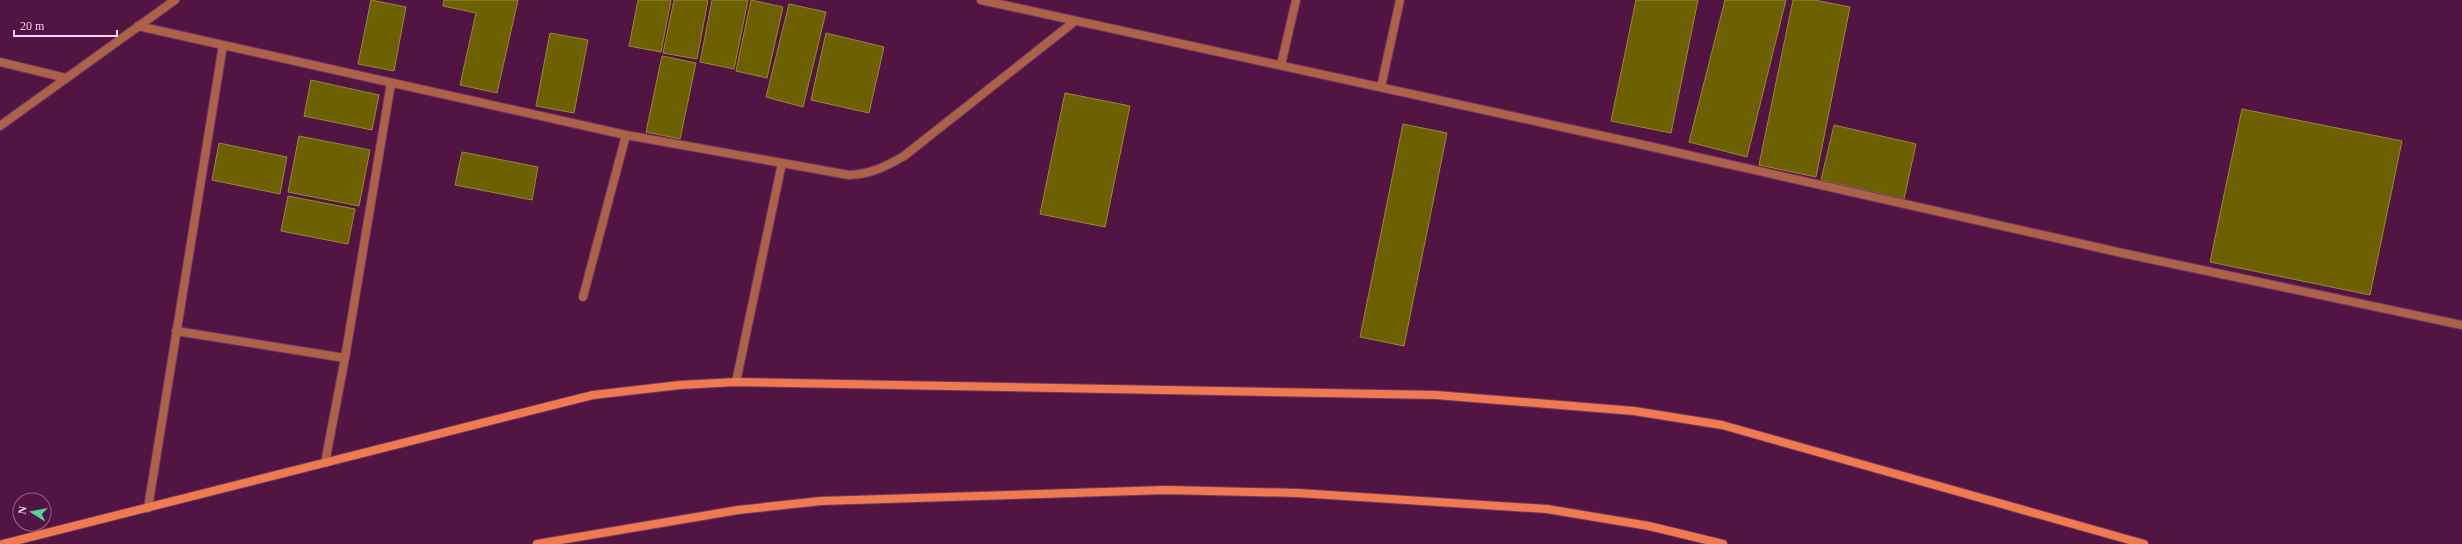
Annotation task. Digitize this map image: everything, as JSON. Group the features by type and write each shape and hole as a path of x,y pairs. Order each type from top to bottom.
{"street":[{"path":"0,126 175,0"},
{"path":"981,0 1281,65 2122,253 2462,325"},
{"path":"1281,65 1296,0"},
{"path":"1380,87 1400,0"},
{"path":"138,26 626,135 849,175 868,174 884,168 904,156 1075,21"},
{"path":"148,508 223,45"},
{"path":"0,62 66,78"},
{"path":"325,463 345,358 392,83"},
{"path":"583,297 626,135"},
{"path":"736,382 782,163"},
{"path":"176,331 345,358"},
{"path":"3,544 593,395 680,385 736,382 1436,395 1634,411 1722,425 2144,544"},
{"path":"537,544 738,510 821,501 1166,490 1298,493 1547,509 1649,526 1723,544"}],"building":[{"path":"371,0 406,7 394,71 358,64"},
{"path":"444,0 518,0 497,93 460,85 476,13 443,6"},
{"path":"638,0 671,0 661,52 629,46"},
{"path":"674,0 708,0 697,59 663,53"},
{"path":"712,0 748,0 734,69 700,62"},
{"path":"751,0 783,7 767,78 736,71"},
{"path":"1636,0 1698,0 1671,133 1611,121"},
{"path":"1725,0 1786,0 1747,157 1689,142"},
{"path":"1793,0 1814,0 1850,7 1816,177 1759,165"},
{"path":"789,4 826,12 803,107 766,97"},
{"path":"550,33 588,40 574,113 536,106"},
{"path":"826,33 884,47 869,113 811,100"},
{"path":"662,56 696,63 680,139 646,132"},
{"path":"311,80 379,95 372,130 304,116"},
{"path":"1065,93 1130,106 1105,227 1040,214"},
{"path":"2242,109 2402,141 2370,295 2210,262"},
{"path":"1403,124 1447,133 1404,346 1360,337"},
{"path":"1834,125 1916,144 1904,199 1821,180"},
{"path":"299,136 370,150 359,206 288,192"},
{"path":"219,143 287,157 280,194 212,180"},
{"path":"462,152 538,167 532,200 455,185"},
{"path":"288,196 355,209 348,244 281,231"}]}
